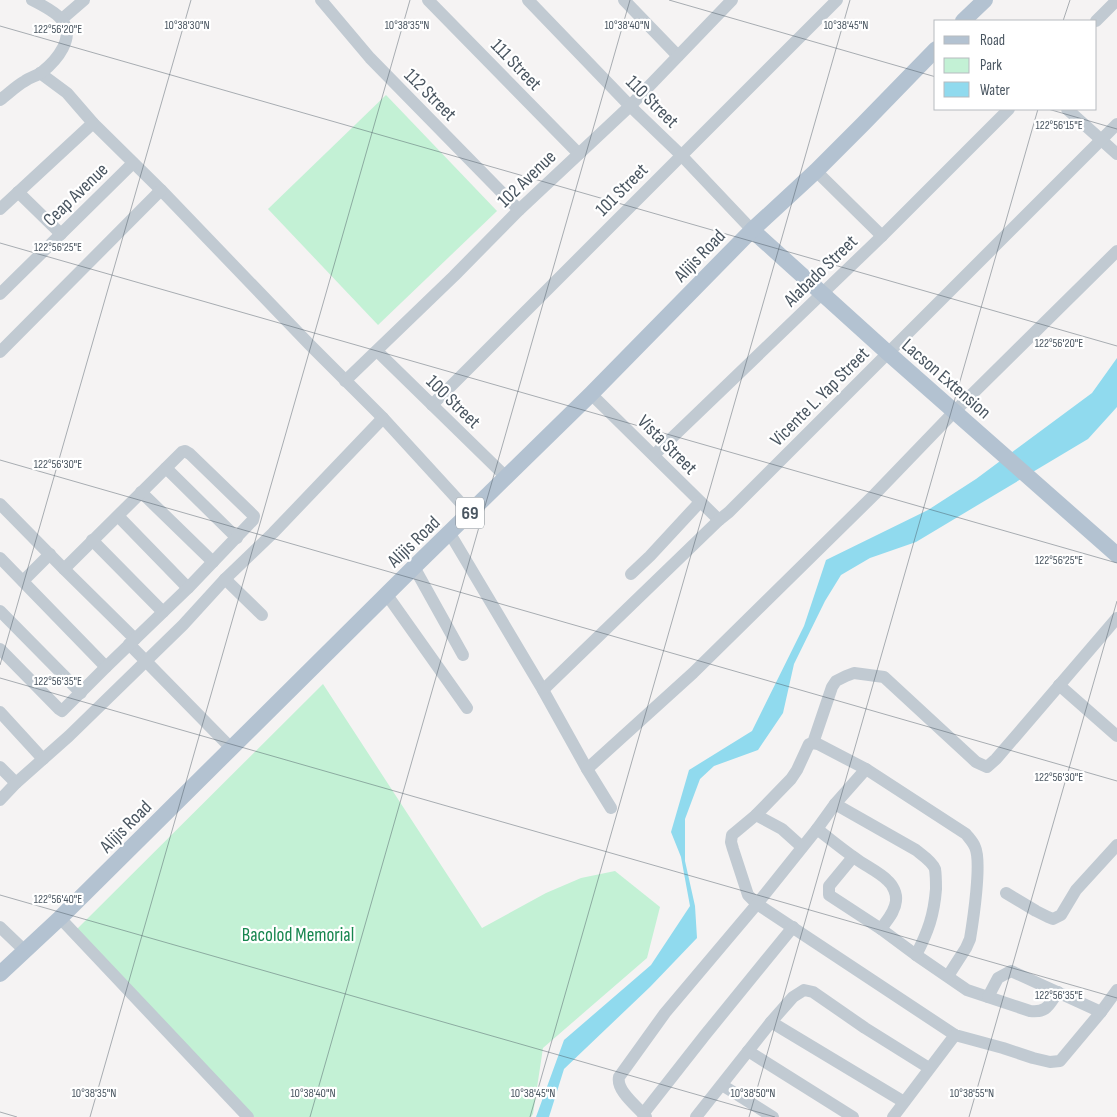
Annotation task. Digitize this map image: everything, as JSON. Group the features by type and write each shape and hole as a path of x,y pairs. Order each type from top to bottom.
{"main road":[{"path":"964,20 985,0"},
{"name":"Alijis Road","path":"0,974 60,918 449,532 506,478 752,230 816,171 934,51"},
{"name":"Lacson Extension","path":"752,230 954,412 1117,554"}],"street":[{"path":"0,100 26,80 40,74 61,52 66,40 66,27 62,19 32,0"},
{"path":"62,19 84,0"},
{"name":"112 Street","path":"321,0 370,58 519,210"},
{"name":"111 Street","path":"428,0 579,154"},
{"name":"110 Street","path":"528,0 752,230"},
{"path":"624,0 678,56"},
{"name":"101 Street","path":"432,405 837,0"},
{"path":"1097,21 1117,0"},
{"name":"102 Avenue","path":"345,381 377,352 519,210 630,106 727,2"},
{"path":"40,74 67,93 93,123 161,190 383,418 470,513"},
{"name":"Alabado Street","path":"654,455 882,236 1008,110"},
{"path":"1068,110 1117,154"},
{"path":"2,202 18,192 93,123"},
{"name":"Vicente L. Yap Street","path":"543,690 736,505 1117,124"},
{"name":"Ceap Avenue","path":"0,294 134,163"},
{"path":"816,171 882,236"},
{"path":"0,352 161,190"},
{"path":"18,192 61,234"},
{"path":"587,769 700,666 875,494 954,412 1117,251"},
{"name":"100 Street","path":"377,352 506,478"},
{"name":"Vista Street","path":"591,394 719,520"},
{"path":"0,800 183,625 225,579 273,533 383,418"},
{"path":"0,649 62,711 188,588 254,520 254,516 185,451 64,569"},
{"path":"166,468 237,538"},
{"path":"141,492 213,562"},
{"path":"631,574 700,502"},
{"path":"0,504 50,554 132,642 145,660 232,748"},
{"path":"118,516 188,588"},
{"path":"449,532 611,808"},
{"path":"92,540 163,612"},
{"path":"23,581 50,554"},
{"path":"0,558 106,667"},
{"path":"414,567 463,655"},
{"path":"225,579 262,615"},
{"path":"387,595 467,708"},
{"path":"0,611 81,693"},
{"path":"1117,618 996,759 987,767 976,762 884,677 854,673 846,676 832,687 813,743 809,744 792,779 756,815 732,835 731,842 748,895 757,904 954,1035 1033,1058 1060,1061 1117,990"},
{"path":"1059,685 1117,736"},
{"path":"0,712 44,759"},
{"path":"813,743 866,769 966,834 975,847 978,871 970,939 948,976"},
{"path":"0,767 16,783"},
{"path":"793,927 705,1035 645,1115 620,1089 619,1077 665,1013 757,904 835,804 866,769"},
{"path":"835,804 916,850 934,868 936,882 934,907 928,929 916,955"},
{"path":"756,815 782,829 802,847"},
{"path":"817,829 887,880 892,886 896,900 893,911 881,928"},
{"path":"1006,893 1036,912 1048,917 1053,918 1061,915 1076,890 1117,845"},
{"path":"852,856 828,886 829,895 881,928 967,990 1030,1011 1039,1012 1045,1009 1058,992"},
{"path":"60,918 248,1117"},
{"path":"0,927 24,950"},
{"path":"988,997 998,978 1011,971 1101,1012"},
{"path":"696,1117 771,1022 793,997 804,990 812,992 929,1068"},
{"path":"771,1022 904,1102"},
{"path":"892,1117 954,1035"},
{"path":"748,1051 853,1117"},
{"path":"722,1085 773,1117"}],"green space":[{"path":"386,95 497,211 378,325 268,209"},
{"name":"Bacolod Memorial","path":"323,684 482,928 546,893 581,878 615,871 660,907 647,958 543,1048 531,1117 254,1117 76,930"}],"water":[{"path":"1117,358 1117,407 1088,439 916,542 870,558 841,575 825,601 794,664 783,713 758,750 714,766 700,779 685,819 685,861 695,906 697,938 650,987 564,1069 549,1117 536,1117 564,1040 651,965 690,906 681,857 671,832 689,770 752,731 804,626 826,560 928,510 976,479 1092,393"}]}
